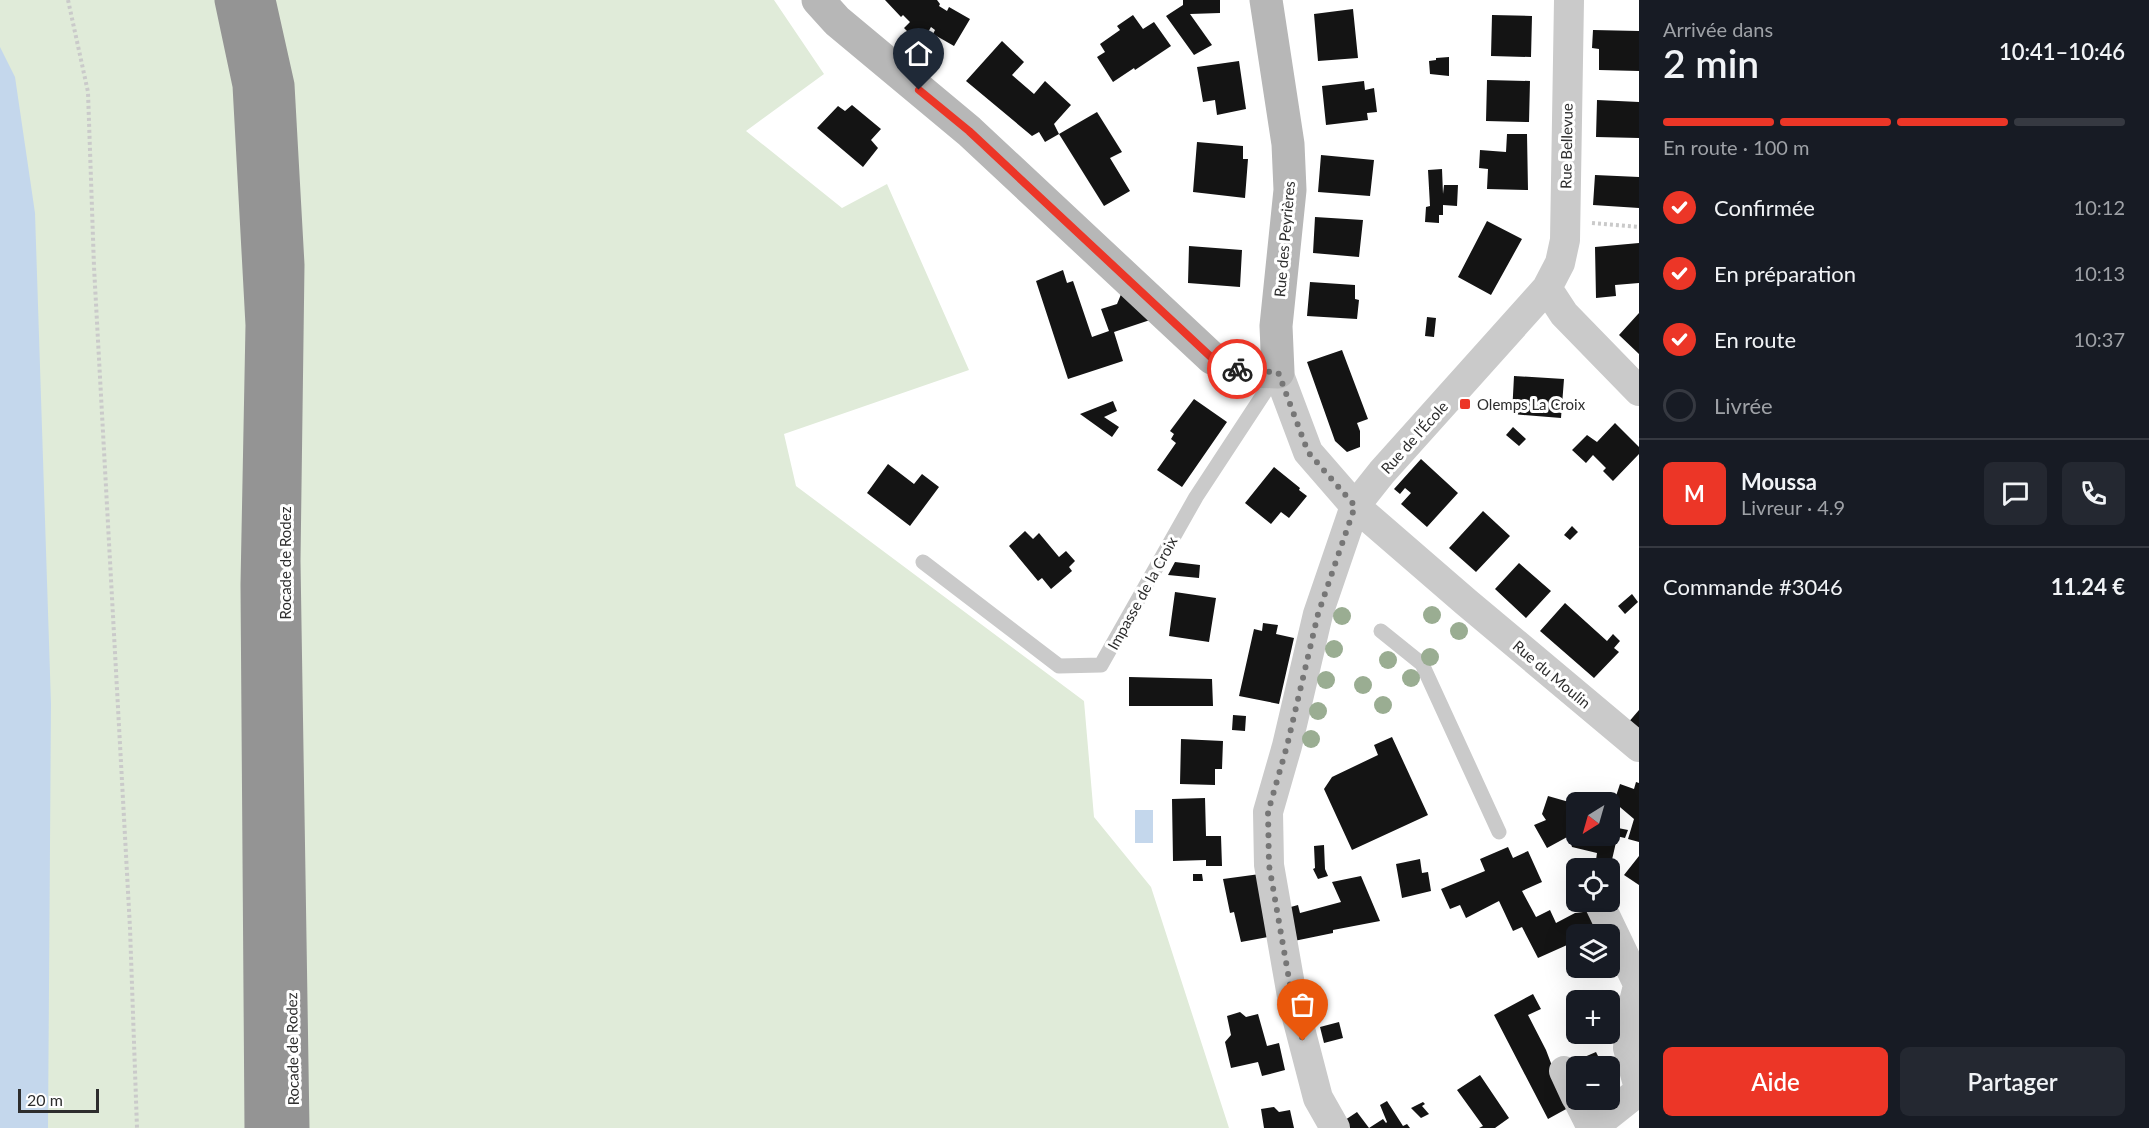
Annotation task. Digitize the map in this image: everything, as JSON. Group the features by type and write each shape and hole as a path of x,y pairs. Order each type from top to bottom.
{"highway":[{"name":"Rocade de Rodez","path":"231,0 249,85 262,325 257,585 261,1128"},
{"name":"Rocade de Rodez","path":"259,0 278,85 288,265 284,561 293,1128"}],"street":[{"path":"818,0 837,21 969,131 1212,358 1243,371 1278,372"},
{"name":"Rue des Peyrières","path":"1266,0 1288,144 1290,190 1276,327 1278,372"},
{"name":"Rue Bellevue","path":"1547,288 1560,263 1564,240 1569,0"},
{"path":"1547,288 1564,314 1639,391"},
{"name":"Rue de l'École","path":"1335,1128 1318,1098 1293,1002 1269,865 1268,812 1287,746 1318,614 1355,506 1382,472 1547,288"},
{"name":"Rue du Moulin","path":"1278,372 1308,452 1355,506 1639,747"},
{"path":"1583,1110 1592,1128 1639,1090 1628,1048 1631,1014 1639,983 1604,912"}],"lane":[{"name":"Impasse de la Croix","path":"923,562 1059,666 1101,665 1196,497 1278,372"},
{"path":"1381,631 1422,664 1499,832"}],"path":[{"path":"68,0 88,92 94,267 130,928 137,1128"},
{"path":"1587,222 1639,227"}],"green space":[{"path":"0,0 774,0 824,74 746,131 842,208 887,184 969,370 784,434 796,486 1084,701 1094,817 1151,887 1229,1128 0,1128"}],"water":[{"path":"0,47 15,77 35,213 51,704 48,1128 0,1128"},
{"path":"1135,810 1153,810 1153,843 1135,843"}],"building":[{"path":"885,0 937,0 939,6 947,11 949,7 970,19 954,46 933,34 935,30 931,27 927,34 923,31 915,39 904,28 910,22 903,15 901,17"},
{"path":"1183,0 1220,0 1220,13 1190,14 1212,45 1194,55 1166,16 1183,5"},
{"path":"1353,9 1358,58 1318,61 1314,14"},
{"path":"1133,15 1143,29 1154,22 1171,46 1113,82 1097,57 1105,52 1100,44 1120,30 1117,26"},
{"path":"1492,15 1532,16 1531,57 1491,56"},
{"path":"1593,30 1639,31 1639,71 1599,70 1599,49 1592,48"},
{"path":"1002,41 1024,62 1012,75 1034,94 1045,81 1071,105 1054,124 1059,134 1045,142 1039,132 1032,136 966,81"},
{"path":"1449,57 1449,76 1430,74 1429,61"},
{"path":"1239,61 1246,109 1217,115 1215,100 1203,102 1197,67"},
{"path":"1487,80 1530,81 1529,122 1486,121"},
{"path":"1364,81 1365,90 1374,88 1377,112 1367,113 1368,120 1326,125 1322,86"},
{"path":"1597,100 1639,102 1639,138 1596,137"},
{"path":"852,105 881,129 871,140 878,148 863,167 817,128 838,106 845,111"},
{"path":"1097,112 1122,152 1110,158 1130,191 1104,206 1059,134"},
{"path":"1507,134 1527,134 1528,190 1487,189 1488,169 1479,168 1480,150 1506,152"},
{"path":"1197,142 1243,146 1243,159 1248,159 1245,198 1193,192"},
{"path":"1321,155 1374,160 1370,196 1318,192"},
{"path":"1442,169 1443,194 1444,185 1458,185 1457,206 1443,205 1443,215 1439,215 1439,223 1425,222 1426,207 1430,206 1428,170"},
{"path":"1595,175 1639,177 1639,208 1593,205"},
{"path":"1315,217 1363,220 1359,257 1313,253"},
{"path":"1487,221 1522,239 1491,295 1458,277"},
{"path":"1639,243 1639,283 1615,285 1616,296 1596,298 1595,247"},
{"path":"1189,246 1242,250 1240,287 1188,283"},
{"path":"1063,270 1067,283 1073,281 1092,337 1109,331 1101,309 1117,304 1122,292 1150,320 1114,332 1123,361 1068,379 1036,281"},
{"path":"1310,282 1355,285 1355,299 1359,300 1357,319 1307,316"},
{"path":"1639,313 1639,354 1619,335"},
{"path":"1427,317 1436,318 1434,337 1425,336"},
{"path":"1342,350 1368,419 1357,423 1360,431 1360,447 1347,452 1335,441 1307,362"},
{"path":"1514,376 1564,379 1561,418 1512,414"},
{"path":"1194,399 1227,422 1182,487 1157,470 1176,443 1171,439 1174,434 1170,431"},
{"path":"1113,401 1117,411 1104,417 1119,427 1112,437 1080,414"},
{"path":"1615,423 1639,447 1639,454 1613,481 1603,471 1606,468 1593,455 1586,463 1572,450 1587,435 1597,442"},
{"path":"1513,427 1526,439 1519,446 1506,435"},
{"path":"1421,459 1458,493 1427,527 1401,504 1411,493 1405,488 1400,494 1394,489"},
{"path":"888,464 914,484 922,474 939,487 910,526 867,493"},
{"path":"1274,467 1307,496 1289,518 1281,512 1271,524 1245,503"},
{"path":"1483,511 1510,536 1476,572 1449,548"},
{"path":"1572,526 1578,532 1570,540 1564,535"},
{"path":"1025,531 1033,539 1039,533 1059,557 1066,551 1075,561 1069,567 1072,571 1051,589 1042,578 1038,581 1009,546"},
{"path":"1175,562 1200,565 1199,578 1168,575"},
{"path":"1519,563 1551,591 1526,618 1495,589"},
{"path":"1175,592 1216,598 1209,642 1169,636"},
{"path":"1632,594 1638,602 1625,614 1618,606"},
{"path":"1565,603 1607,641 1613,634 1620,641 1614,648 1619,652 1594,678 1540,631"},
{"path":"1263,623 1278,625 1276,634 1294,638 1279,704 1239,696 1254,629 1262,631"},
{"path":"1129,677 1212,679 1213,706 1129,706"},
{"path":"1639,710 1639,735 1627,724"},
{"path":"1233,715 1246,716 1245,731 1232,730"},
{"path":"1392,737 1428,815 1352,850 1324,789 1332,777 1378,755 1374,745"},
{"path":"1181,739 1223,741 1222,769 1215,769 1215,785 1180,784"},
{"path":"1636,782 1639,783 1639,842 1628,839 1634,819 1620,807 1620,792 1617,792 1620,784 1634,789"},
{"path":"1548,796 1566,801 1566,838 1547,848 1534,825 1546,820 1542,814"},
{"path":"1205,798 1206,836 1221,836 1222,866 1206,866 1206,860 1173,861 1172,799"},
{"path":"1620,828 1628,830 1625,838 1620,837"},
{"path":"1324,845 1325,869 1328,876 1318,879 1313,869 1315,868 1314,846"},
{"path":"1615,846 1612,858 1596,858 1597,853 1572,847"},
{"path":"1508,847 1513,858 1528,851 1542,882 1522,891 1536,917 1550,910 1556,923 1575,913 1592,912 1599,924 1566,924 1566,945 1538,958 1522,927 1513,931 1499,901 1466,918 1460,905 1450,909 1441,889 1485,871 1480,859"},
{"path":"1639,856 1639,885 1624,875"},
{"path":"1420,859 1422,873 1428,872 1431,891 1402,898 1396,864"},
{"path":"1193,874 1202,874 1203,881 1193,881"},
{"path":"1260,874 1273,936 1241,942 1234,912 1230,913 1223,879"},
{"path":"1361,876 1380,921 1333,930 1333,933 1294,941 1287,908 1298,905 1300,913 1341,902 1332,882"},
{"path":"1533,994 1541,1009 1528,1015 1546,1050 1566,1103 1566,1109 1548,1119 1494,1015"},
{"path":"1240,1012 1246,1017 1258,1014 1267,1046 1279,1043 1285,1070 1262,1076 1258,1062 1231,1068 1225,1042 1231,1035 1227,1016"},
{"path":"1339,1022 1343,1038 1324,1043 1320,1027"},
{"path":"1596,1052 1598,1056 1587,1056"},
{"path":"1480,1075 1509,1118 1495,1128 1479,1128 1483,1126 1457,1090"},
{"path":"1387,1101 1403,1126 1407,1124 1410,1128 1369,1128 1383,1119 1387,1122 1380,1105"},
{"path":"1423,1102 1425,1104 1422,1106 1429,1114 1421,1118 1411,1108"},
{"path":"1274,1107 1279,1112 1290,1110 1294,1128 1264,1128 1261,1109"},
{"path":"1357,1112 1369,1128 1346,1128 1342,1122"}],"way so far":[{"path":"1237,369 1278,372 1308,452 1355,506 1318,614 1287,746 1268,812 1269,865 1293,1002 1303,1041"}],"place":[{"name":"Olemps La Croix","path":"1465,404"}],"route":[{"path":"919,90 969,131 1212,358 1237,369"}]}
